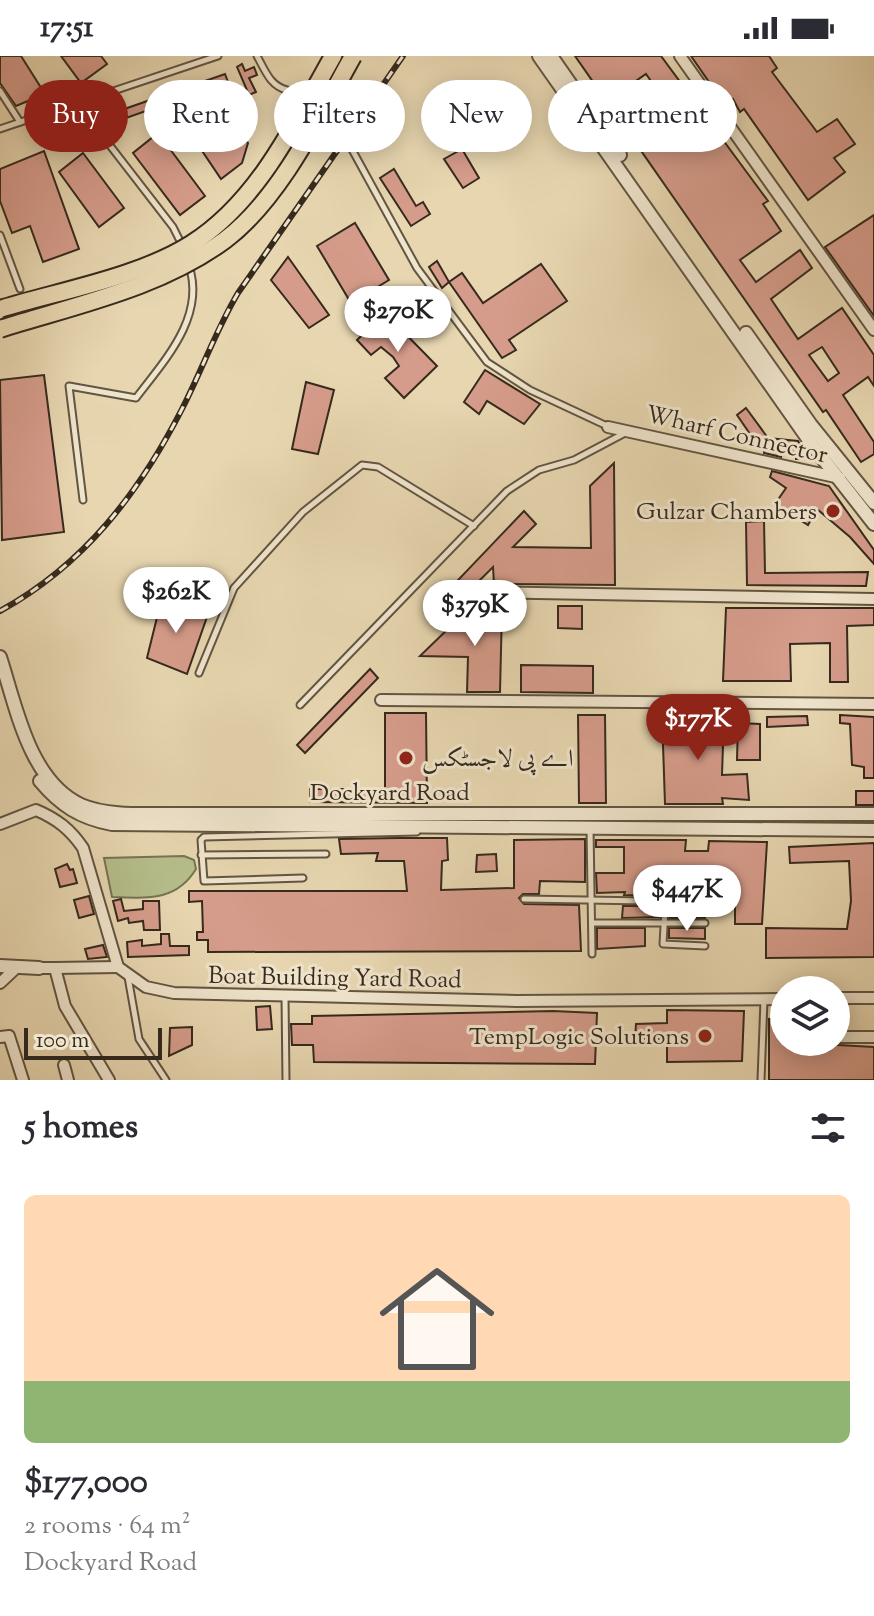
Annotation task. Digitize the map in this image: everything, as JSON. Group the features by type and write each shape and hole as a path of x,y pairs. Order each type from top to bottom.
{"highway":[{"path":"0,309 161,259 217,226 239,205 259,178 333,56"},
{"path":"0,329 169,274 227,239 274,186 353,56"}],"street":[{"path":"539,56 835,477 873,520"},
{"path":"551,56 811,425 874,503"},
{"path":"680,56 874,330"},
{"name":"Wharf Connector","path":"608,427 857,482"},
{"path":"486,592 874,599"},
{"name":"Dockyard Road","path":"0,657 22,724 43,773 61,792 83,806 128,813 460,820 477,825 874,830"},
{"name":"Dockyard Road","path":"0,680 15,727 37,777 57,801 94,820 112,824 874,814"},
{"path":"381,700 874,704"},
{"name":"Boat Building Yard Road","path":"0,824 36,810 58,820 73,833 83,848 118,967 146,987 174,993 516,1001 770,999"},
{"path":"0,966 118,967"},
{"path":"0,983 16,968"},
{"path":"55,968 65,1006 104,1079"},
{"path":"850,998 874,998"},
{"path":"0,1037 9,1036 23,1080"},
{"path":"850,1037 874,1037"},
{"path":"64,1065 68,1080"}],"lane":[{"path":"128,84 218,56"},
{"path":"257,56 274,84"},
{"path":"0,91 20,122"},
{"path":"0,129 24,121"},
{"path":"83,500 69,386 136,398 184,330 193,286 180,239 115,152"},
{"path":"353,152 409,254 445,310 487,362 530,390 608,427"},
{"path":"0,235 20,289"},
{"path":"300,705 507,491 539,470 574,460 629,430"},
{"path":"199,673 234,588 303,512 362,465 378,467 474,526"},
{"path":"303,878 204,881 201,855 204,837 462,831 477,825"},
{"path":"589,827 592,954"},
{"path":"201,855 326,854"},
{"path":"524,899 647,901"},
{"path":"665,908 663,944 705,946"},
{"path":"592,923 705,923"},
{"path":"128,977 139,1039 166,1080"},
{"path":"285,995 286,1080"},
{"path":"761,1080 764,999"}],"green space":[{"path":"184,856 194,860 196,869 188,880 170,893 137,898 112,897 104,858"}],"building":[{"path":"0,56 21,56 36,80 24,80 24,103 16,106 0,83"},
{"path":"61,56 101,56 107,64 85,80 79,80"},
{"path":"575,56 661,56 679,80 650,80 646,74 637,80 592,80"},
{"path":"691,56 769,56 777,68 772,72 817,132 837,119 855,144 834,158 845,172 808,200 744,109 740,112 737,106 737,80 708,80"},
{"path":"242,64 245,71 254,67 257,75 250,80 243,80 237,67"},
{"path":"225,74 227,80 208,80"},
{"path":"144,102 144,112 128,117 128,108"},
{"path":"144,144 144,152 172,152 205,196 180,215 133,153"},
{"path":"44,152 79,249 43,262 30,226 12,233 0,201 0,169"},
{"path":"203,152 245,152 242,163 221,179"},
{"path":"464,152 479,178 463,188 444,159"},
{"path":"642,152 732,152 768,201 763,204 781,231 740,260 756,282 800,250 812,268 771,299 798,339 842,308 874,355 874,386 868,377 843,395 874,442 874,454 861,462 826,410 823,412","holes":["822,347 839,373 828,381 809,355"]},
{"path":"83,153 124,208 99,227 59,172"},
{"path":"394,169 416,206 423,202 430,214 411,226 380,178"},
{"path":"874,215 874,316 825,247"},
{"path":"355,223 389,280 351,303 317,246"},
{"path":"288,257 329,315 309,328 271,280"},
{"path":"437,261 449,282 442,288 429,267"},
{"path":"541,264 567,301 509,340 516,350 502,358 449,282 462,273 483,303"},
{"path":"385,313 437,366 404,398 385,378 399,366 393,357 381,347 371,355 357,340"},
{"path":"485,370 540,404 524,424 487,401 479,414 464,402"},
{"path":"44,375 64,532 2,540 0,380"},
{"path":"306,382 334,390 318,454 292,449"},
{"path":"746,408 768,438 798,441 808,458 796,459 796,453 782,452 781,457 764,453 764,448 759,447 737,415"},
{"path":"614,463 615,585 494,584 493,567 450,610 440,599 524,511 536,524 513,547 591,548 590,486"},
{"name":"Gulzar Chambers","path":"772,471 829,486 874,550 874,564 850,537 817,509 808,525 775,504 786,488 770,477"},
{"path":"764,521 765,573 868,572 866,586 747,585 746,522"},
{"path":"162,597 208,614 187,674 147,658"},
{"path":"558,606 582,606 582,629 558,628"},
{"path":"469,607 502,608 500,692 467,692 468,657 420,656 453,624 469,623"},
{"path":"726,608 874,608 874,625 847,626 848,682 830,682 830,643 790,644 791,681 723,681"},
{"path":"521,665 593,666 593,693 521,692"},
{"path":"370,669 378,678 305,753 297,745"},
{"name":"اے پی لاجسٹکس","path":"385,713 426,713 427,803 310,802 310,789 385,789"},
{"path":"662,714 724,715 722,775 747,774 749,800 722,798 723,804 665,804"},
{"path":"578,715 605,715 606,803 579,803"},
{"path":"840,715 874,717 874,778 864,778 864,767 852,765 850,724 840,723"},
{"path":"807,716 808,725 767,727 767,717"},
{"path":"738,723 760,724 760,760 737,760"},
{"path":"856,791 874,791 874,805 856,805"},
{"path":"447,838 448,860 442,861 441,890 514,888 514,840 585,839 585,882 540,881 539,894 523,894 519,898 524,904 579,905 581,951 208,952 208,940 197,940 197,932 203,932 202,901 189,902 189,891 407,891 404,861 376,861 378,853 341,854 339,839"},
{"path":"596,840 686,840 685,851 708,851 709,841 767,842 762,924 735,924 735,891 704,890 705,918 670,918 670,906 665,903 660,906 659,917 622,918 623,906 649,906 652,899 624,895 625,892 597,893 596,873 624,873 624,847 596,847"},
{"path":"874,843 874,957 766,958 766,928 847,929 851,901 849,861 790,863 789,847"},
{"path":"496,854 497,871 476,872 477,855"},
{"path":"67,864 70,870 73,869 77,883 60,887 55,869"},
{"path":"89,896 94,914 79,918 74,900"},
{"path":"121,899 124,911 143,909 143,901 159,901 160,930 144,930 143,921 129,923 128,918 118,921 113,901"},
{"path":"597,928 645,928 645,946 597,949"},
{"path":"669,928 705,928 705,939 669,938"},
{"path":"161,934 169,934 170,946 189,946 189,955 128,957 127,942 142,940 142,946 161,944"},
{"path":"103,945 107,957 88,959 85,949"},
{"path":"270,1006 272,1029 257,1030 256,1007"},
{"name":"TempLogic Solutions","path":"667,1010 744,1011 742,1061 667,1062 667,1039 635,1039 636,1024 667,1023"},
{"path":"553,1011 597,1013 595,1064 314,1062 313,1045 292,1045 291,1024 312,1024 312,1016"},
{"path":"769,1019 770,1056 850,1056 850,1046 874,1047 874,1080 769,1080"},
{"path":"192,1027 192,1045 169,1056 170,1028"}],"railway":[{"path":"0,611 58,572 128,498 182,409 238,293 403,56"}],"place":[{"name":"Gulzar Chambers","path":"833,511"},
{"name":"اے پی لاجسٹکس","path":"406,758"},
{"name":"TempLogic Solutions","path":"705,1036"}]}
